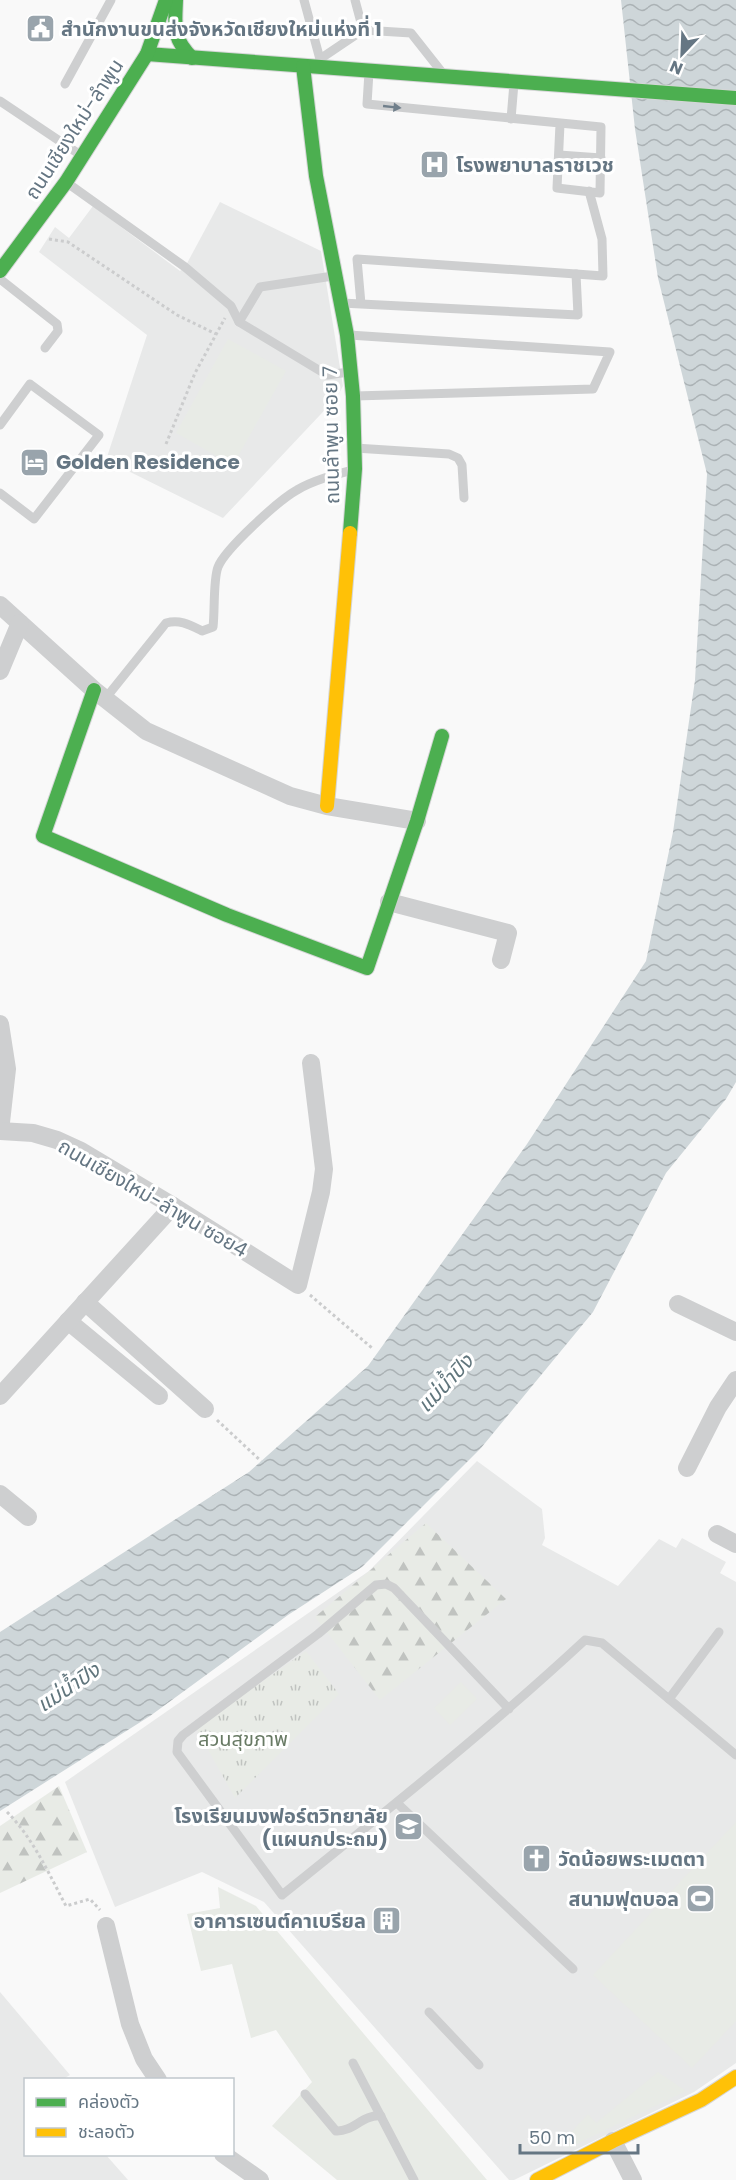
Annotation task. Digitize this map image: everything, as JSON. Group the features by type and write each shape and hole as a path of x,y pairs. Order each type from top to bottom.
{"street":[{"name":"ถนนเชียงใหม่-ลำพูน","path":"0,271 66,182 147,54 166,0"},
{"path":"176,0 175,37 178,46 196,58"},
{"path":"147,54 303,66 322,63 369,71 736,98"},
{"path":"128,84 148,70 196,58"},
{"name":"ถนนลำพูน ซอย 7","path":"303,66 316,176 347,335 353,396 356,469 327,806"},
{"path":"0,605 100,694 146,730 290,796 327,806 417,821"},
{"path":"0,671 20,623"},
{"path":"100,694 44,836 227,915 368,968 417,821 442,736"},
{"path":"389,902 508,933 501,960"},
{"path":"0,1024 8,1069 0,1131"},
{"path":"298,1285 321,1192 324,1169 311,1063"},
{"name":"ถนนเชียงใหม่-ลำพูน ซอย4","path":"0,1131 33,1133 57,1140 81,1151 298,1285"},
{"path":"0,1396 173,1206"},
{"path":"85,1302 205,1409"},
{"path":"678,1304 736,1332"},
{"path":"68,1321 159,1396"},
{"path":"687,1468 718,1407 736,1380"},
{"path":"0,1494 28,1517"},
{"path":"717,1534 736,1544"},
{"path":"106,1926 130,2024 144,2059 157,2078"},
{"path":"537,2180 701,2100 736,2077"},
{"path":"613,2141 633,2180"},
{"path":"226,2156 260,2180"}],"lane":[{"path":"65,84 111,0"},
{"path":"304,0 322,63 363,30 411,33 446,77"},
{"path":"355,0 363,30"},
{"path":"369,71 367,105 602,127 600,193 557,188 560,124"},
{"path":"511,119 514,82"},
{"path":"0,101 82,156"},
{"path":"559,155 601,158"},
{"path":"66,182 185,267 231,306 239,322 327,375 351,372"},
{"path":"360,304 357,259 603,276 602,239 589,191"},
{"path":"340,303 578,315 576,274"},
{"path":"239,322 261,286 334,276"},
{"path":"0,279 57,324 58,331 45,348"},
{"path":"347,335 610,352 593,389 353,396"},
{"path":"0,425 30,384 99,435 34,519 0,493"},
{"path":"355,448 449,454 458,458 462,465 464,498"},
{"path":"100,694 166,623 181,621 202,631 213,627 216,576 219,566 226,555 258,522 296,490 356,469"},
{"path":"509,1710 394,1588 386,1584 376,1585 318,1634 183,1735 178,1741 177,1752 282,1895 509,1710 585,1640 602,1643 736,1755"},
{"path":"669,1699 719,1632"},
{"path":"397,1803 573,1969"},
{"path":"429,2012 479,2065"},
{"path":"353,2063 414,2180"},
{"path":"305,2094 336,2132 345,2132 372,2115 381,2116"}],"path":[{"path":"47,239 68,242 177,315 216,334"},
{"path":"166,444 195,373 231,306"},
{"path":"298,1285 372,1348"},
{"path":"205,1409 261,1461"},
{"path":"8,1812 18,1823 45,1866 66,1906 90,1899 101,1910 106,1926"}],"shaded area":[{"path":"220,202 321,251 343,386 337,397 223,518 106,460 147,335 39,252 55,227 69,238 93,206 180,271 185,267"},
{"name":"โรงเรียนมงฟอร์ตวิทยาลัย (แผนกประถม)","path":"477,1461 542,1509 545,1538 542,1545 618,1586 659,1539 676,1548 682,1538 726,1562 720,1573 736,1582 736,2063 694,2092 514,2180 509,2180 264,1902 202,1872 115,1907 65,1782 369,1571"},
{"path":"0,1992 70,2075 65,2078 24,2078 24,2156 107,2156 128,2180 0,2180"}],"green space":[{"path":"228,339 286,371 233,465 176,433"},
{"path":"426,1523 506,1599 380,1700 315,1617"},
{"name":"สวนสุขภาพ","path":"306,1651 339,1694 235,1798 196,1728"},
{"path":"461,1682 477,1699 450,1725 434,1708"},
{"path":"59,1786 87,1852 0,1893 0,1826"},
{"name":"สนามฟุตบอล","path":"736,1822 736,2021 692,2068 593,1975"},
{"path":"218,1887 256,1906 487,2180 337,2180 272,2126 312,2082 276,2030 251,2038 232,1964 201,1971 187,1914 220,1908"},
{"path":"658,2072 686,2091 568,2148 565,2139 588,2114 596,2123"}],"water":[{"name":"แม่น้ำปิง","path":"621,0 736,0 736,1082 726,1099 666,1173 593,1312 481,1448 362,1567 288,1615 150,1716 0,1811 0,1632 249,1472 368,1366 527,1144 646,961 673,832 695,680 707,474 658,278 635,129"}],"traffic: fast":[{"path":"0,271 66,182 147,54 166,0"},
{"path":"176,0 176,32 181,44 192,58"},
{"path":"147,54 736,98"},
{"path":"303,66 316,176 347,335 353,396 355,469 350,533"},
{"path":"94,690 43,836 227,915 367,968 417,821 442,736"}],"traffic: slow":[{"path":"327,806 350,533"},
{"path":"537,2180 701,2100 736,2077"}],"place":[{"name":"สำนักงานขนส่งจังหวัดเชียงใหม่แห่งที่ 1","path":"40,29"},
{"name":"โรงพยาบาลราชเวช","path":"435,165"},
{"name":"Golden Residence","path":"35,462"},
{"name":"โรงเรียนมงฟอร์ตวิทยาลัย (แผนกประถม)","path":"409,1827"},
{"name":"วัดน้อยพระเมตตา","path":"537,1859"},
{"name":"สนามฟุตบอล","path":"700,1899"},
{"name":"อาคารเซนต์คาเบรียล","path":"387,1921"}]}
